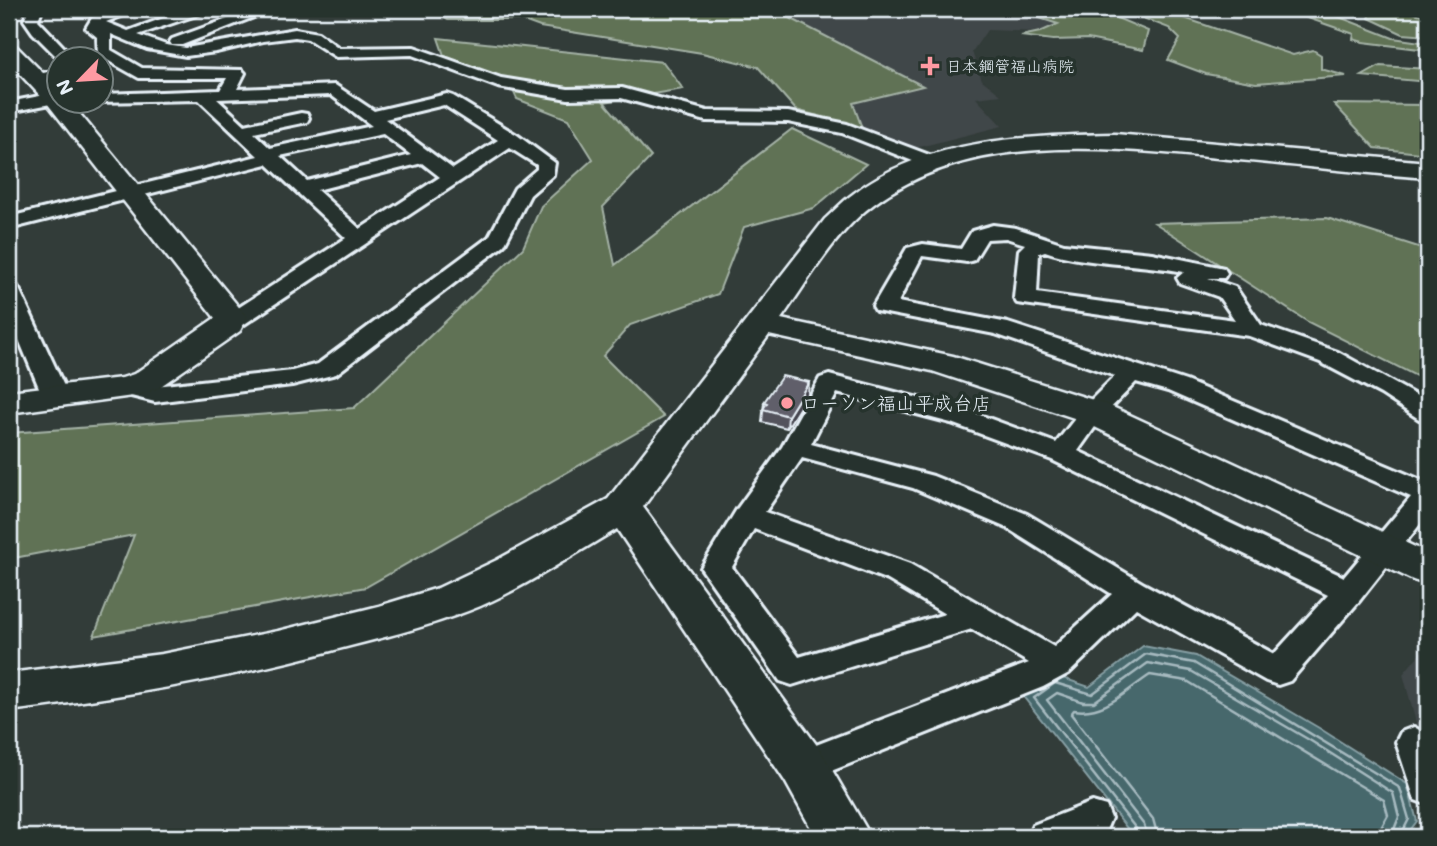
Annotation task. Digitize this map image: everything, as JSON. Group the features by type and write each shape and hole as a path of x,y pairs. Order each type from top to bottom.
{"street":[{"path":"29,9 34,12 31,20 55,46"},
{"path":"83,9 108,24 176,42 267,9"},
{"path":"132,9 102,21 93,28 104,35 103,52 134,71 237,73 226,94"},
{"path":"134,32 200,9"},
{"path":"102,21 159,47 185,52 293,34 312,35 336,53 414,51 498,82 568,94 622,93 706,116 788,117 847,129 934,163"},
{"path":"9,50 46,83"},
{"path":"116,98 335,90 453,178"},
{"path":"389,92 412,108"},
{"path":"9,107 46,93"},
{"path":"203,95 360,240"},
{"path":"9,223 268,156 380,123 412,108 447,99 546,163 546,171 522,192 497,241 327,369 292,378 155,394 128,388"},
{"path":"74,116 231,317 229,324"},
{"path":"240,131 301,118"},
{"path":"9,402 128,388 146,381 510,139"},
{"path":"9,692 162,672 278,648 454,600 512,571 622,508 848,209 893,179 934,163 967,154 1037,145 1115,141 1428,170"},
{"path":"303,188 426,158"},
{"path":"795,448 923,482 1017,521 1133,592 1278,671 1349,592 1428,495 1177,386 1130,373 1000,328 884,306 914,252 923,250 967,256 979,235 993,231 1009,232 1079,259 1147,264 1227,292 1253,330"},
{"path":"1025,298 1029,250 1053,247 1152,259 1216,273"},
{"path":"9,291 56,397"},
{"path":"1000,328 1014,303 1025,298 1253,330 1329,357 1390,388 1428,413"},
{"path":"761,324 941,363 1093,412 1428,570"},
{"path":"1062,454 1093,412 1130,373"},
{"path":"973,617 792,672 716,568 747,516 795,448 829,383 960,417 1062,454 1349,592"},
{"path":"622,508 646,538 803,766 844,837"},
{"path":"747,516 899,572 1057,664"},
{"path":"803,766 1031,678 1057,664 1133,592"},
{"path":"1414,742 1428,789"},
{"path":"1047,837 1092,818"}],"shaded area":[{"name":"日本鋼管福山病院","path":"763,9 1045,9 1047,11 1037,16 1059,23 1040,32 987,30 972,52 982,80 1001,95 976,98 1002,126 912,149 862,128 853,103 922,85 790,18"},
{"path":"1428,644 1428,768 1403,674"}],"green space":[{"path":"428,9 763,9 790,18 923,86 853,103 862,128 796,110 758,67 702,53 540,27 521,20 448,20"},
{"path":"1045,9 1096,9 1148,31 1143,50 1088,39 1053,40 1021,36 1058,24 1036,17 1046,11"},
{"path":"1120,9 1158,9 1293,55 1313,50 1321,55 1321,69 1346,76 1256,83 1206,74 1168,60 1180,39 1169,28"},
{"path":"1282,9 1319,9 1393,38 1428,43 1428,50 1363,42 1353,39 1354,34"},
{"path":"1368,9 1407,9 1428,17 1428,36 1403,34 1369,18"},
{"path":"438,38 663,62 683,89 604,102 651,157 603,207 615,265 792,129 866,164 814,208 744,227 718,294 630,325 603,356 664,417 366,587 94,636 134,535 9,559 9,433 354,408 523,248 541,206 593,159 568,119 517,99 508,80 448,67"},
{"path":"1380,66 1428,69 1428,82 1362,76"},
{"path":"1334,104 1428,105 1428,154 1375,148"},
{"path":"1327,218 1428,250 1428,382 1308,322 1155,223"}],"water":[{"path":"1143,646 1196,656 1319,728 1407,784 1417,821 1405,837 1134,837 1022,695 1054,675 1089,687"}],"building":[{"path":"782,376 809,382 788,416 763,409 767,403 764,402"}],"place":[{"name":"日本鋼管福山病院","path":"930,66"},
{"name":"ローソン福山平成台店","path":"787,403"}]}
